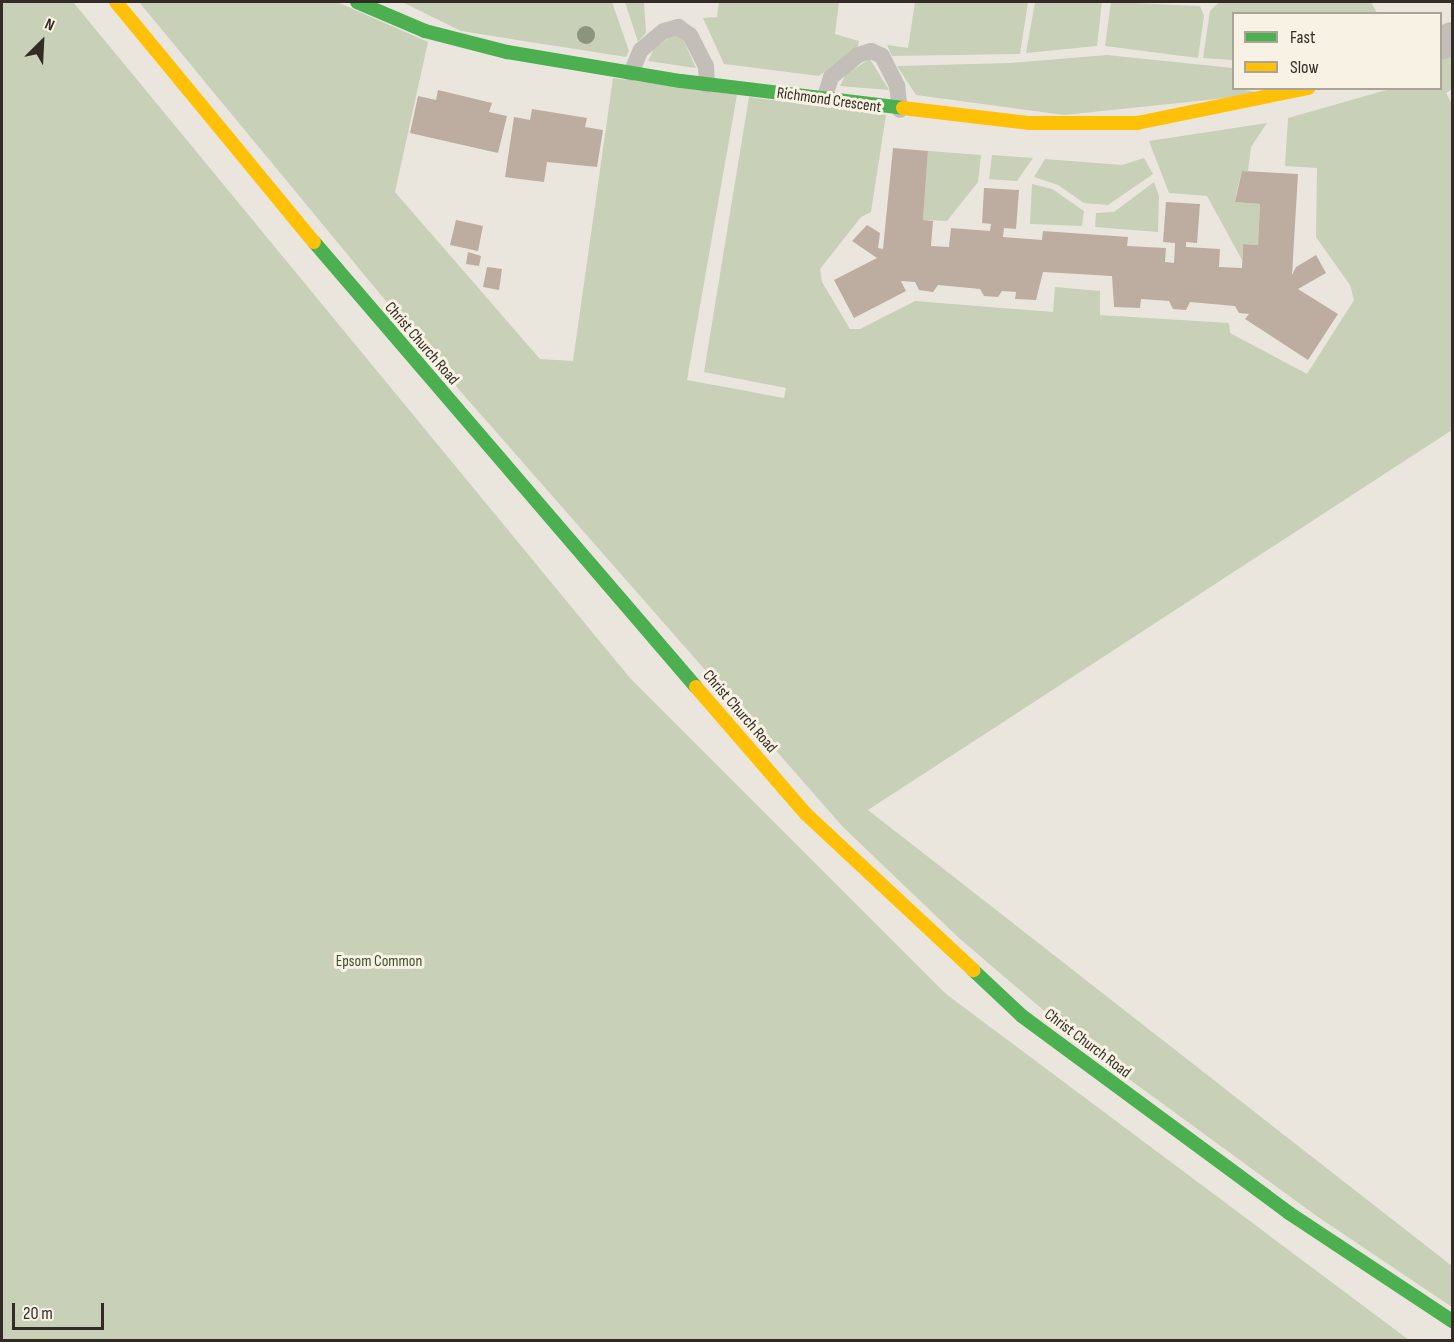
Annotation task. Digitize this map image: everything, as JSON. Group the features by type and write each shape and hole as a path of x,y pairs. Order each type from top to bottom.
{"main road":[{"name":"Christ Church Road","path":"116,2 364,303 806,814 1022,1016 1289,1213 1452,1321"},
{"name":"Richmond Crescent","path":"357,2 458,41 631,73 900,110 1050,124 1126,123 1266,100 1301,90"}],"lane":[{"path":"631,73 641,50 664,31 678,27 690,35 706,66 707,85"},
{"path":"824,100 831,77 858,55 871,51 882,56 901,97 900,110"}],"green space":[{"name":"Epsom Common","path":"2,2 73,2 630,678 946,994 1409,1340 2,1340"},
{"path":"139,2 337,2 428,42 395,192 540,359 573,361 613,78 737,95 687,380 784,398 786,388 704,372 749,97 886,115 871,212 861,217 820,269 822,282 850,329 860,329 915,301 1053,312 1055,287 1100,291 1100,315 1229,323 1230,333 1307,374 1354,300 1350,285 1316,237 1317,168 1285,166 1288,118 1386,90 1442,90 1442,60 1452,54 1452,89 1446,93 1452,104 1452,430 868,810 1452,1266 1452,1307 1318,1217 1096,1055 959,938 843,827 461,392"},
{"path":"402,2 612,2 629,51 626,57 461,31"},
{"path":"625,2 644,2 646,33 638,42"},
{"path":"719,2 839,2 835,34 859,41 858,46 819,76 724,64 703,18 717,17"},
{"path":"915,2 1028,2 1020,54 892,56 887,45 908,48"},
{"path":"1035,2 1102,2 1097,46 1026,53"},
{"path":"1111,2 1200,6 1204,16 1198,58 1105,46"},
{"path":"1219,2 1371,2 1376,12 1232,12 1232,60 1203,58 1210,11"},
{"path":"674,34 682,37 696,68 648,61 654,49"},
{"path":"1107,55 1232,68 1232,90 1265,94 1064,115 916,95 897,66 1010,63"},
{"path":"870,59 889,90 840,86 846,74"},
{"path":"1267,123 1251,147 1248,171 1242,171 1237,190 1235,202 1260,204 1258,245 1243,244 1242,260 1207,196 1169,193 1149,141"},
{"path":"928,151 981,155 978,182 947,221 923,220"},
{"path":"992,155 1033,158 1017,181 989,179"},
{"path":"1144,158 1153,174 1108,205 1084,203 1058,185 1034,177 1045,159 1122,165"},
{"path":"1154,182 1159,196 1158,232 1095,227 1096,213 1114,212"},
{"path":"1032,184 1052,189 1084,211 1082,226 1030,224"}],"building":[{"path":"438,90 492,103 489,112 507,116 498,153 410,133 418,96 436,100"},
{"path":"532,109 587,118 585,127 603,130 597,167 547,162 544,182 505,177 514,117 530,120"},
{"path":"893,148 928,151 923,220 933,221 931,246 949,247 951,228 990,231 991,224 982,223 984,188 1019,190 1016,229 1004,228 1003,237 1042,240 1043,231 1128,237 1127,246 1166,248 1165,262 1174,263 1175,243 1163,242 1166,202 1200,204 1197,243 1186,242 1186,247 1220,249 1219,267 1242,268 1243,244 1258,245 1260,204 1235,202 1242,171 1298,174 1292,275 1296,267 1316,255 1326,273 1298,289 1338,314 1308,360 1245,319 1249,314 1239,313 1235,306 1190,302 1186,310 1173,309 1169,301 1141,299 1140,308 1114,307 1112,276 1043,272 1036,300 1015,299 1016,292 1002,291 998,297 984,296 980,289 938,285 933,292 919,290 915,282 901,281 906,291 854,318 834,280 877,258 852,241 867,225 880,233 878,248 883,249"},
{"path":"456,220 483,226 478,251 450,245"},
{"path":"468,252 481,256 479,266 466,264"},
{"path":"487,267 502,269 499,290 483,287"}],"traffic: fast":[{"path":"357,2 425,31 507,52 681,81 903,108"},
{"path":"314,242 696,687"},
{"path":"973,970 1022,1016 1289,1213 1452,1321"}],"traffic: slow":[{"path":"116,2 314,242"},
{"path":"903,108 1028,123 1137,123 1298,90"},
{"path":"696,687 806,814 973,970"}]}
